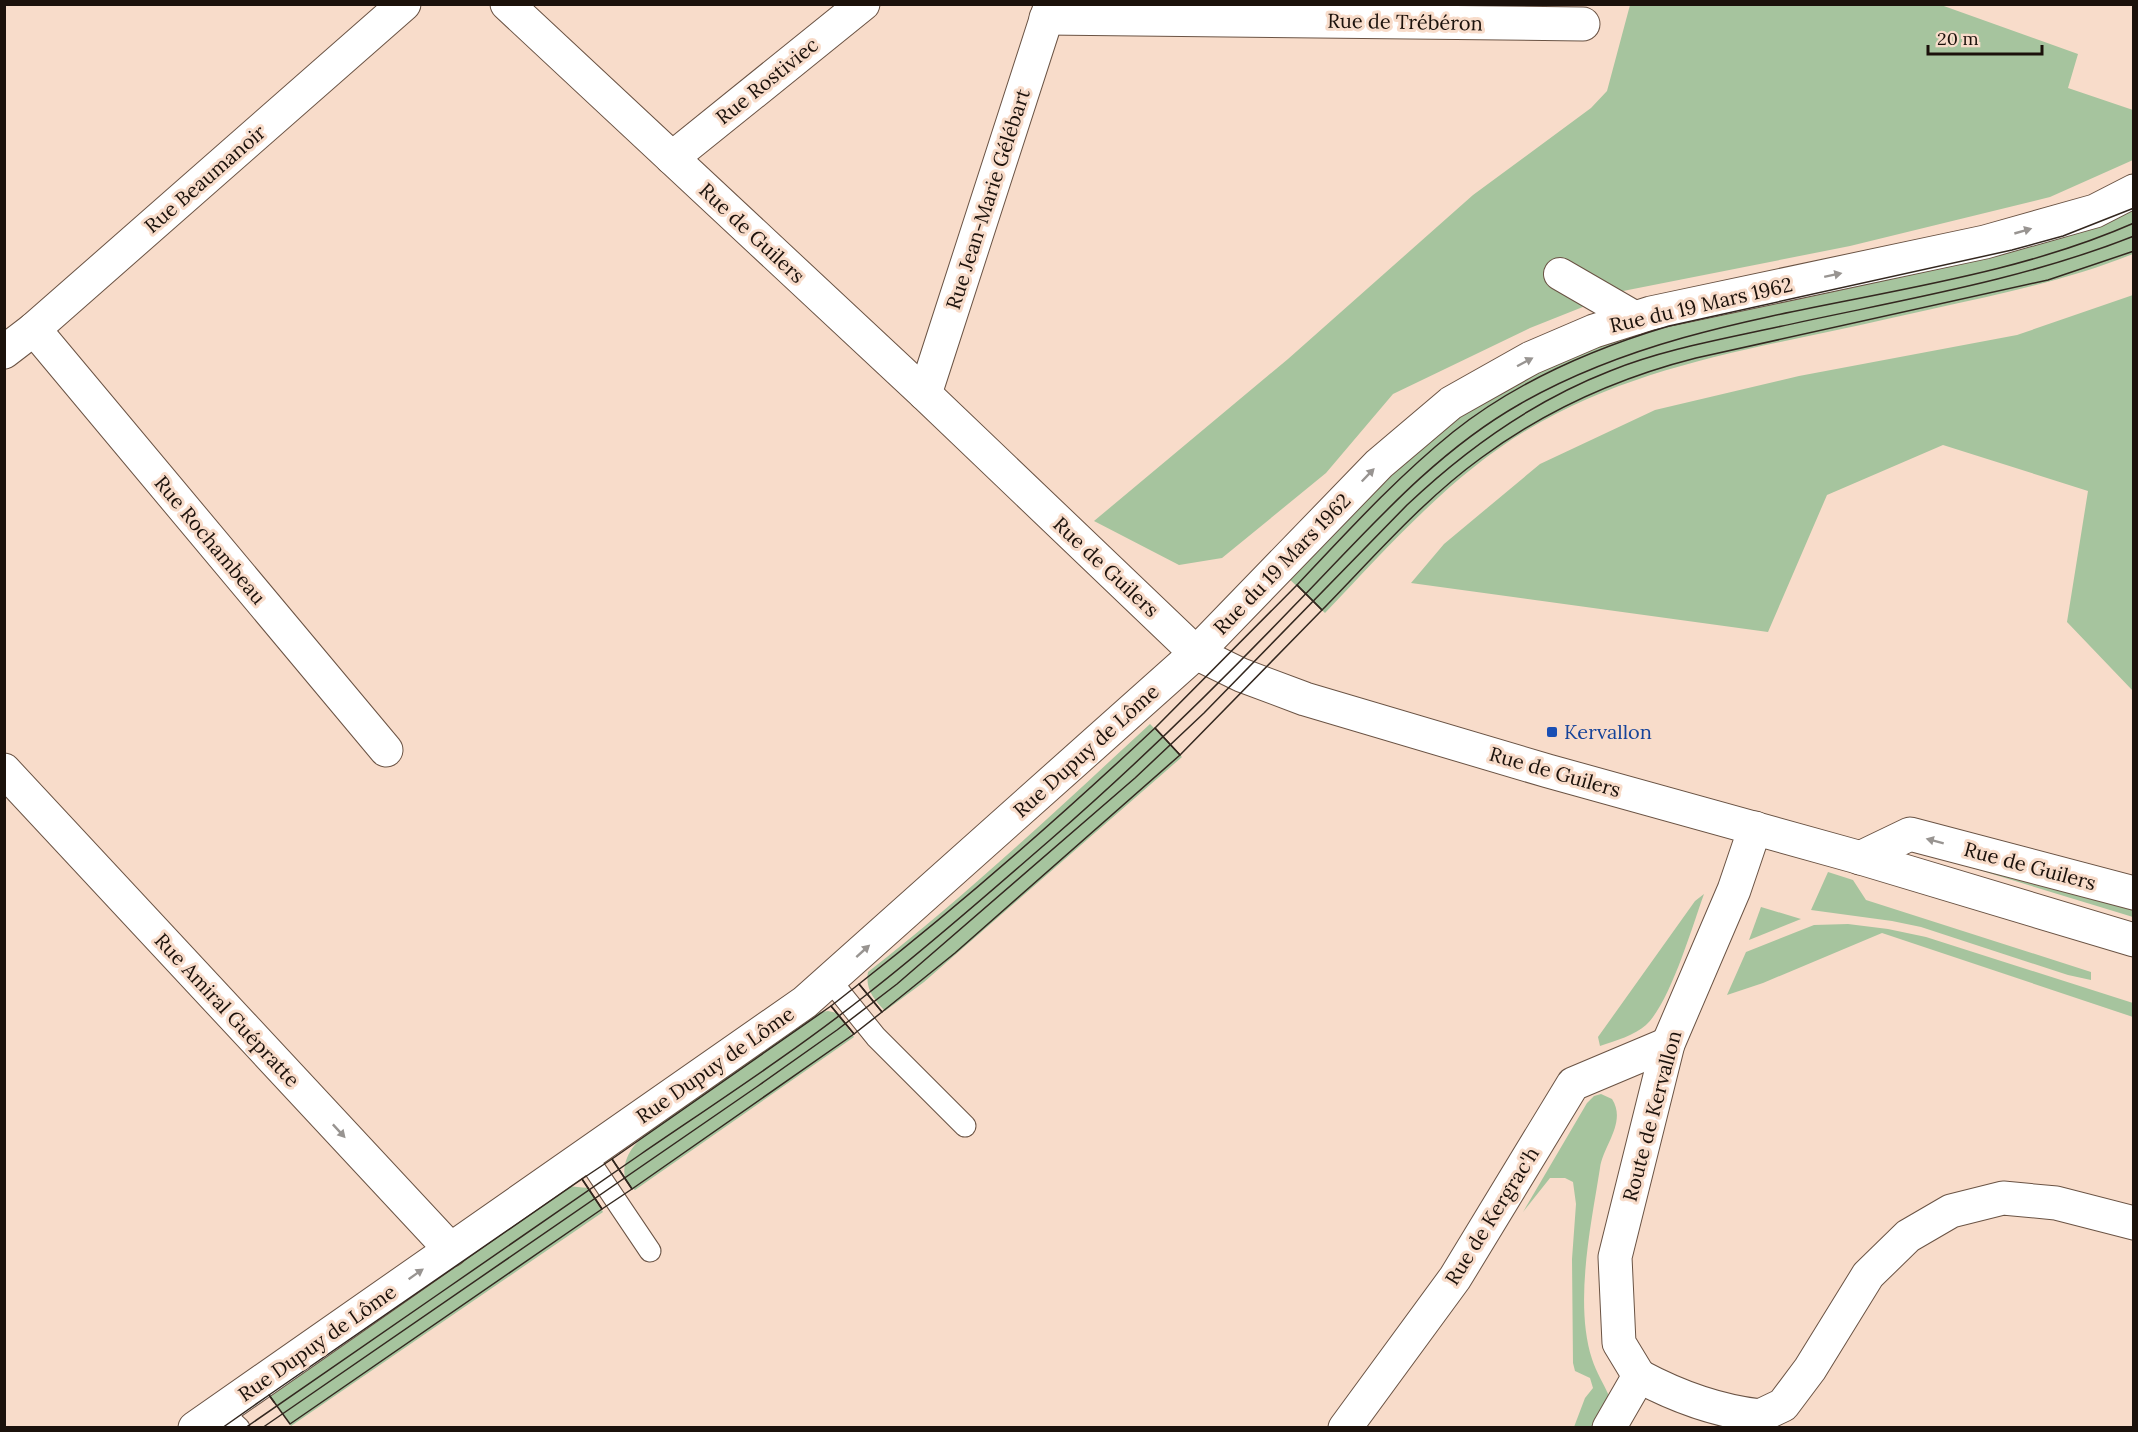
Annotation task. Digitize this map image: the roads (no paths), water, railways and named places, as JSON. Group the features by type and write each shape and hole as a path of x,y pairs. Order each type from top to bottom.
{"street":[{"name":"Rue Beaumanoir","path":"4,352 34,329 404,4"},
{"name":"Rue de Guilers","path":"507,4 925,394 1196,653 1240,675 1305,699 1548,771 1860,858 2133,940"},
{"name":"Rue Rostiviec","path":"672,158 863,4"},
{"name":"Rue de Trébéron","path":"1049,11 1583,24"},
{"name":"Rue Jean-Marie Gélébart","path":"925,394 1049,11"},
{"name":"Rue du 19 Mars 1962","path":"1196,653 1379,464 1451,403 1531,358 1594,331 1636,318 1985,242 2095,211 2133,191"},
{"path":"1560,274 1636,318"},
{"name":"Rue Rochambeau","path":"34,329 386,750"},
{"name":"Rue Dupuy de Lôme","path":"218,1422 451,1250 806,1002 1196,653"},
{"name":"Rue Amiral Guépratte","path":"4,770 451,1250"},
{"name":"Route de Kervallon","path":"1639,1376 1619,1343 1615,1257 1668,1044 1734,890 1755,828"},
{"name":"Rue de Guilers","path":"1860,858 1910,834 2133,894"},
{"name":"Rue de Kergrac'h","path":"1345,1428 1455,1278 1574,1084 1668,1044"},
{"path":"1609,1428 1639,1376 1701,1404 1759,1422 1783,1406 1810,1369 1868,1275 1908,1236 1951,1211 2003,1198 2056,1203 2133,1223"}],"lane":[{"path":"830,980 876,1037 964,1126"},
{"path":"586,1156 650,1251"}],"tram line":[{"path":"2134,208 2063,236 2012,250 1669,326 1612,345 1556,368 1503,397 1453,432 1353,525 1297,585 1322,610 1398,531 1459,475 1531,425 1610,386 1696,358 2048,280 2134,251"},
{"path":"245,1428 783,1057 890,976 1112,785 1173,728 1398,499 1456,447 1487,424 1520,404 1592,369 1668,342 1745,322 1982,272 2059,251 2134,223"},
{"path":"262,1428 758,1086 897,984 1135,778 1204,713 1407,505 1453,464 1502,428 1582,383 1650,357 1711,341 2001,278 2046,266 2134,236"},
{"path":"1297,585 1322,610 1180,755 1155,728 1297,585"},
{"path":"1155,728 1180,755 955,953 882,1012 859,984 1010,859 1155,728"},
{"path":"859,984 882,1012 854,1034 831,1006 859,984"},
{"path":"831,1006 854,1034 632,1189 612,1159 831,1006"},
{"path":"612,1159 632,1189 602,1209 582,1179 612,1159"},
{"path":"582,1179 602,1209 290,1424 269,1395 582,1179"},
{"path":"222,1428 269,1395 274,1402"}],"place":[{"name":"Kervallon","path":"1552,732"}]}
